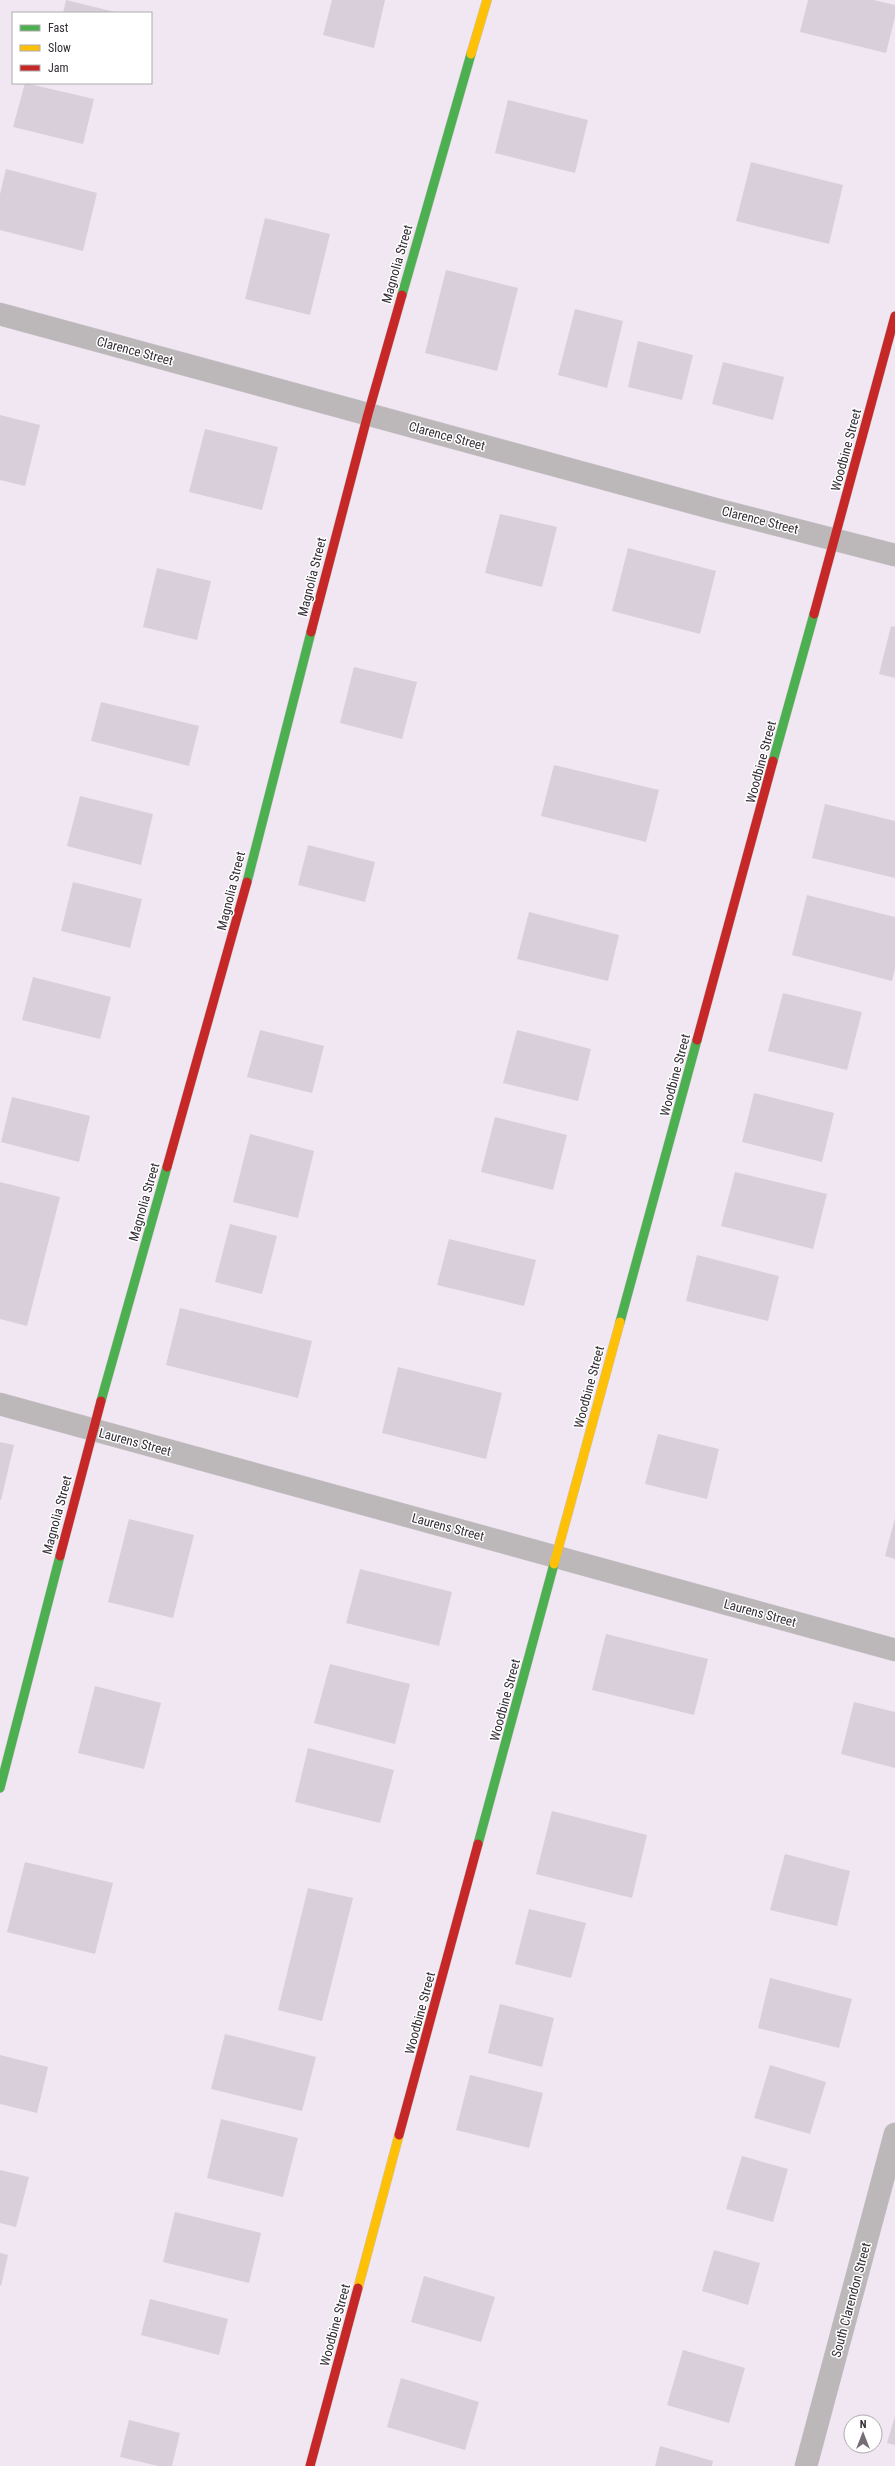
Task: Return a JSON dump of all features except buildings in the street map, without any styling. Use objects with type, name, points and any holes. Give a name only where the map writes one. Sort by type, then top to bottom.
[{"type":"street","name":"Magnolia Street","points":[[0,1788],[92,1430],[232,939],[368,414],[487,0]]},
{"type":"street","name":"Clarence Street","points":[[0,314],[895,555]]},
{"type":"street","name":"Woodbine Street","points":[[310,2466],[556,1556],[895,316]]},
{"type":"street","name":"Laurens Street","points":[[0,1404],[895,1650]]},
{"type":"street","name":"South Clarendon Street","points":[[806,2466],[895,2134]]},
{"type":"traffic: fast","points":[[402,295],[471,54]]},
{"type":"traffic: fast","points":[[773,761],[814,614]]},
{"type":"traffic: fast","points":[[247,882],[311,632]]},
{"type":"traffic: fast","points":[[620,1322],[697,1040]]},
{"type":"traffic: fast","points":[[101,1401],[167,1167]]},
{"type":"traffic: fast","points":[[0,1788],[60,1556]]},
{"type":"traffic: fast","points":[[478,1844],[554,1564]]},
{"type":"traffic: slow","points":[[471,54],[487,0]]},
{"type":"traffic: slow","points":[[554,1564],[620,1322]]},
{"type":"traffic: slow","points":[[358,2288],[399,2135]]},
{"type":"traffic: jam","points":[[311,632],[368,414],[402,295]]},
{"type":"traffic: jam","points":[[814,614],[895,316]]},
{"type":"traffic: jam","points":[[697,1040],[773,761]]},
{"type":"traffic: jam","points":[[167,1167],[247,882]]},
{"type":"traffic: jam","points":[[60,1556],[101,1401]]},
{"type":"traffic: jam","points":[[399,2135],[478,1844]]},
{"type":"traffic: jam","points":[[310,2466],[358,2288]]}]
